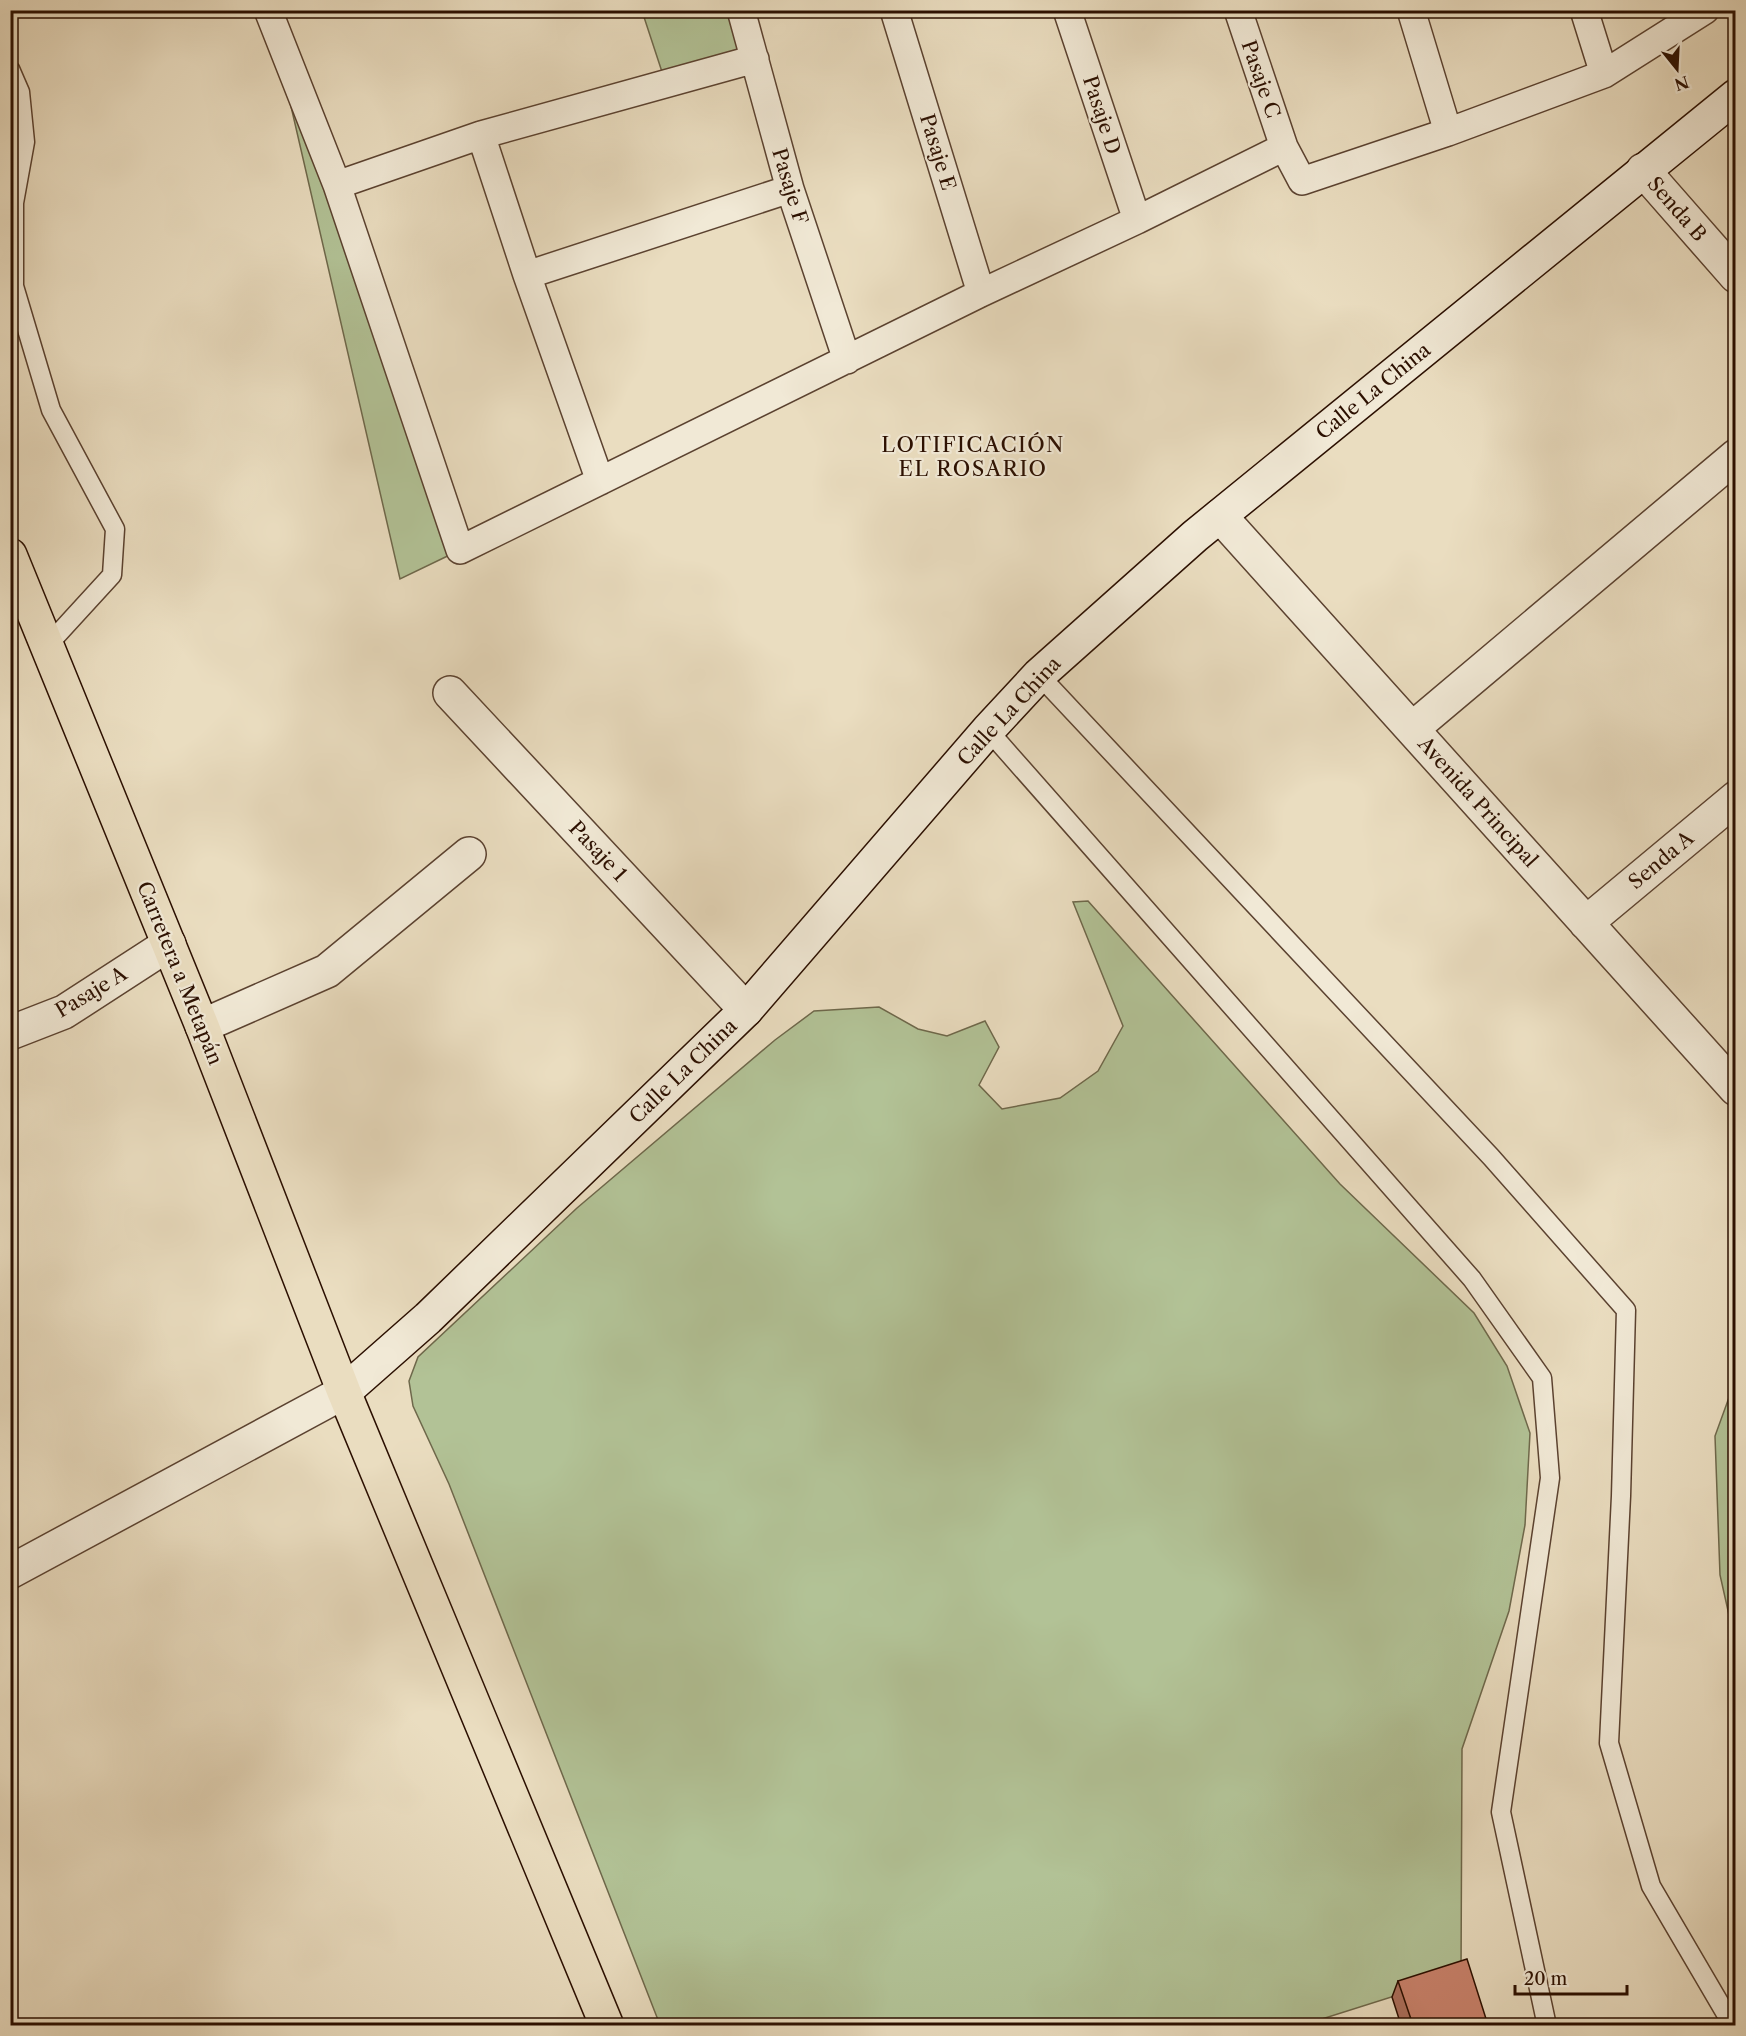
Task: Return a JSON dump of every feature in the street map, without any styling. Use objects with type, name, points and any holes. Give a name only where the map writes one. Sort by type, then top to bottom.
[{"type":"main road","name":"Carretera a Metapán","points":[[10,555],[202,1026],[344,1392],[608,2025]]},
{"type":"street","name":"Pasaje F","points":[[741,10],[790,189],[847,360]]},
{"type":"street","name":"Pasaje E","points":[[894,10],[981,293]]},
{"type":"street","name":"Pasaje D","points":[[1067,10],[1137,220]]},
{"type":"street","name":"Pasaje C","points":[[1238,10],[1284,147],[1302,182],[1448,132]]},
{"type":"street","points":[[1411,10],[1448,132],[1604,74],[1705,10]]},
{"type":"street","points":[[1584,10],[1604,74]]},
{"type":"street","points":[[270,11],[337,185],[460,550],[981,293],[1137,220],[1284,147]]},
{"type":"street","points":[[337,185],[481,135],[755,59]]},
{"type":"street","name":"Calle La China","points":[[10,1572],[344,1392],[428,1318],[746,1010],[988,730],[1039,675],[1220,516],[1736,96]]},
{"type":"street","points":[[481,135],[527,275],[600,481]]},
{"type":"street","name":"Senda B","points":[[1643,170],[1736,276]]},
{"type":"street","points":[[527,275],[790,189]]},
{"type":"street","points":[[1412,729],[1736,456]]},
{"type":"street","name":"Avenida Principal","points":[[1220,516],[1736,1089]]},
{"type":"street","name":"Pasaje 1","points":[[450,693],[746,1010]]},
{"type":"street","name":"Senda A","points":[[1586,923],[1736,798]]},
{"type":"street","points":[[202,1026],[327,971],[469,854]]},
{"type":"street","name":"Pasaje A","points":[[10,1033],[64,1012],[169,944]]},
{"type":"lane","points":[[10,69],[20,92],[25,142],[14,202],[14,286],[51,410],[115,529],[112,574],[47,646]]},
{"type":"lane","points":[[1039,675],[1491,1157],[1626,1310],[1621,1496],[1609,1743],[1652,1886],[1733,2025]]},
{"type":"lane","points":[[988,730],[1472,1279],[1542,1378],[1550,1478],[1501,1812],[1547,2025]]},
{"type":"green space","points":[[269,11],[460,550],[400,579]]},
{"type":"green space","points":[[642,11],[741,11],[755,59],[666,84]]},
{"type":"green space","points":[[1088,901],[1340,1184],[1474,1313],[1507,1366],[1530,1433],[1525,1525],[1509,1611],[1462,1749],[1461,1975],[1303,2025],[660,2025],[449,1484],[413,1406],[409,1381],[418,1357],[577,1208],[775,1040],[814,1011],[879,1007],[918,1029],[947,1036],[985,1021],[999,1047],[979,1085],[1002,1109],[1060,1098],[1098,1071],[1123,1026],[1073,902]]},
{"type":"green space","points":[[1735,1381],[1735,1642],[1720,1575],[1715,1436]]},
{"type":"building","points":[[1467,1959],[1488,2025],[1413,2025],[1398,1981]]},
{"type":"district","name":"LOTIFICACIÓN EL ROSARIO","points":[[973,457]]}]
